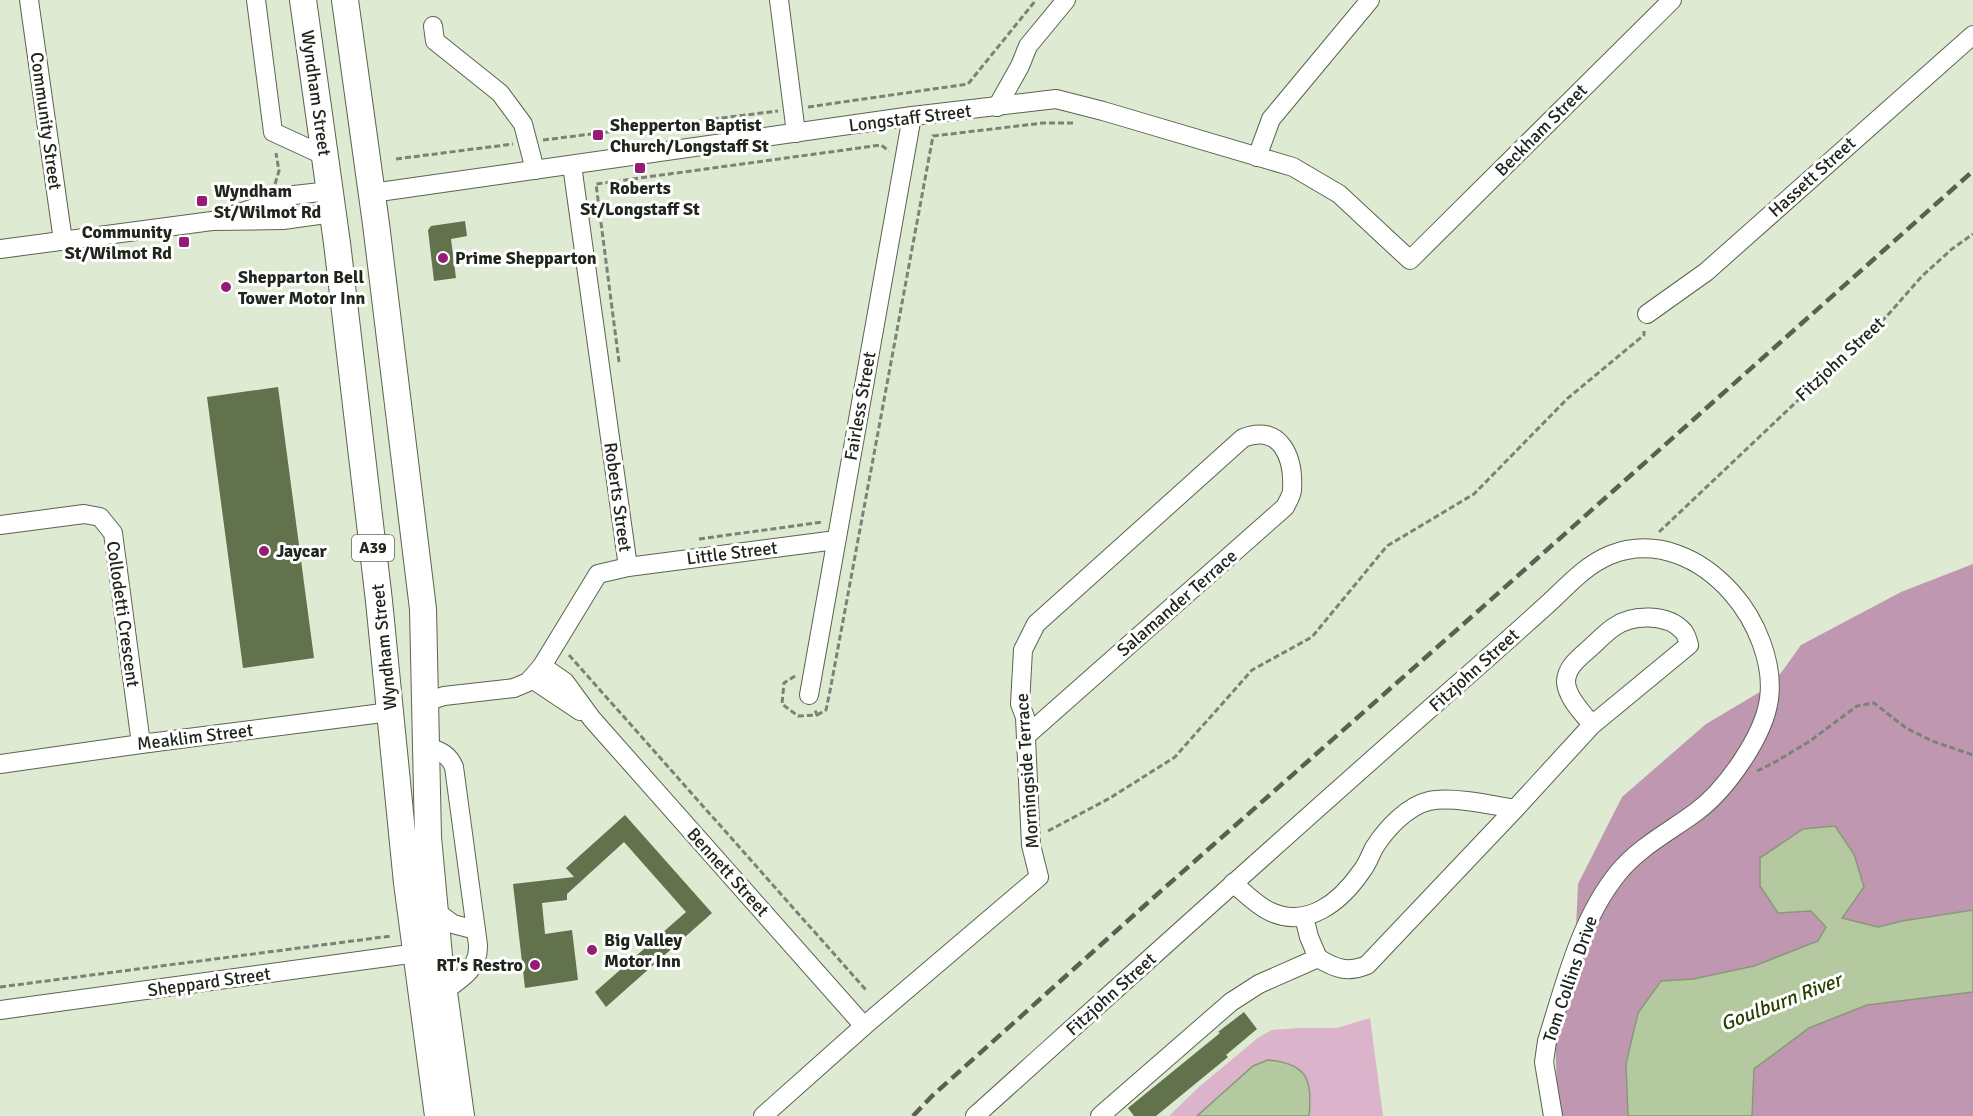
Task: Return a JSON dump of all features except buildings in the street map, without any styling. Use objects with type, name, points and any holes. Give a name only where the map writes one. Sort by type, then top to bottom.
[{"type":"highway","name":"Wyndham Street","points":[[303,0],[331,202],[380,601],[407,883],[438,1116]]},
{"type":"highway","name":"Wyndham Street","points":[[345,0],[372,193],[423,609],[428,837],[434,910],[460,1116]]},
{"type":"highway","points":[[331,202],[372,193]]},
{"type":"highway","points":[[390,712],[426,702]]},
{"type":"street","name":"Community Street","points":[[29,0],[63,241]]},
{"type":"street","points":[[256,0],[273,132],[323,155]]},
{"type":"street","points":[[779,0],[796,133]]},
{"type":"street","points":[[997,107],[1020,66],[1028,46],[1066,0]]},
{"type":"street","points":[[1257,156],[1271,119],[1370,0]]},
{"type":"street","name":"Beckham Street","points":[[1410,260],[1672,0]]},
{"type":"street","points":[[433,26],[435,41],[500,93],[523,124],[535,170]]},
{"type":"street","name":"Hassett Street","points":[[1647,314],[1706,272],[1973,34]]},
{"type":"street","name":"Longstaff Street","points":[[372,193],[912,116],[1056,99],[1293,167],[1339,194],[1410,260]]},
{"type":"street","name":"Fairless Street","points":[[809,695],[830,540],[912,116]]},
{"type":"street","name":"Roberts Street","points":[[537,673],[598,574],[628,567],[572,165]]},
{"type":"street","points":[[212,221],[294,195],[331,202]]},
{"type":"street","points":[[0,249],[212,221],[283,220],[331,202]]},
{"type":"street","name":"Morningside Terrace","points":[[864,1026],[1039,878],[1031,845],[1025,717],[1020,704],[1023,650],[1036,624],[1243,438],[1255,434],[1265,435],[1277,440],[1287,451]]},
{"type":"street","name":"Salamander Terrace","points":[[1026,736],[1285,507],[1292,492],[1287,451]]},
{"type":"street","name":"Collodetti Crescent","points":[[0,525],[84,514],[100,517],[113,533],[141,744]]},
{"type":"street","name":"Little Street","points":[[628,567],[830,540]]},
{"type":"street","name":"Fitzjohn Street","points":[[975,1116],[1585,569],[1610,555],[1641,549]]},
{"type":"street","name":"Tom Collins Drive","points":[[1552,1116],[1544,1062],[1547,1041],[1590,917],[1617,874],[1631,859],[1648,844],[1698,811],[1724,786],[1758,733],[1767,712],[1770,694],[1770,675],[1754,627],[1729,589],[1702,567],[1672,551],[1641,549]]},
{"type":"street","points":[[1304,917],[1318,958],[1330,965],[1354,970],[1367,964],[1592,725],[1689,645],[1683,632],[1658,618],[1629,620],[1616,626],[1574,662],[1566,682],[1569,694],[1592,725]]},
{"type":"street","points":[[426,702],[444,696],[522,686],[537,673]]},
{"type":"street","name":"Bennett Street","points":[[537,673],[565,682],[592,719],[864,1026]]},
{"type":"street","name":"Meaklim Street","points":[[0,764],[390,712]]},
{"type":"street","points":[[426,746],[444,752],[451,759],[454,767],[478,954],[476,962],[464,977],[444,991]]},
{"type":"street","points":[[1233,883],[1270,912],[1304,917],[1318,913],[1340,896],[1362,872],[1375,846],[1393,824],[1411,808],[1428,801],[1445,800],[1515,809]]},
{"type":"street","points":[[434,910],[453,924],[476,930]]},
{"type":"street","name":"Sheppard Street","points":[[0,1010],[417,954]]},
{"type":"street","points":[[1100,1116],[1231,1002],[1259,984],[1318,958]]},
{"type":"street","points":[[763,1116],[864,1026]]},
{"type":"path","points":[[396,159],[794,109],[968,84],[1036,0]]},
{"type":"path","points":[[798,674],[784,682],[782,704],[798,716],[817,715],[826,710],[933,136],[1043,123],[1077,123]]},
{"type":"path","points":[[260,206],[276,181],[279,171],[273,132]]},
{"type":"path","points":[[620,371],[596,184],[881,144],[892,154]]},
{"type":"path","name":"Fitzjohn Street","points":[[1641,549],[1887,316],[1922,276],[1973,234]]},
{"type":"path","points":[[1031,845],[1047,832],[1110,798],[1175,757],[1252,670],[1312,637],[1387,546],[1474,494],[1568,398],[1644,335],[1647,314]]},
{"type":"path","points":[[688,540],[826,522],[830,540]]},
{"type":"path","points":[[567,653],[867,990]]},
{"type":"path","points":[[809,695],[817,715]]},
{"type":"path","points":[[1756,771],[1810,741],[1857,706],[1874,703],[1906,728],[1932,741],[1973,755]]},
{"type":"path","points":[[0,987],[391,936]]},
{"type":"shaded area","points":[[1973,564],[1973,910],[1878,927],[1841,918],[1864,887],[1778,913],[1811,911],[1826,927],[1818,941],[1754,966],[1693,979],[1660,981],[1638,1014],[1626,1064],[1628,1116],[1558,1116],[1555,1036],[1580,969],[1576,929],[1578,884],[1622,797],[1706,724],[1765,689],[1781,673],[1801,645],[1901,592]]},
{"type":"shaded area","points":[[1973,992],[1973,1116],[1752,1116],[1754,1069],[1809,1028],[1867,1005]]},
{"type":"shaded area","points":[[1370,1018],[1383,1116],[1309,1116],[1311,1097],[1253,1066],[1197,1116],[1169,1116],[1199,1087],[1259,1037],[1272,1030],[1337,1028]]},
{"type":"water","name":"Goulburn River","points":[[1835,826],[1854,854],[1864,887],[1842,918],[1878,927],[1973,910],[1973,992],[1867,1005],[1809,1028],[1754,1069],[1752,1116],[1628,1116],[1626,1064],[1638,1013],[1661,981],[1693,979],[1754,966],[1818,941],[1826,927],[1811,911],[1778,913],[1760,886],[1760,858],[1803,829]]},
{"type":"water","points":[[1268,1060],[1291,1065],[1305,1076],[1310,1092],[1309,1116],[1197,1116],[1253,1066]]},
{"type":"railway","points":[[913,1116],[932,1096],[1153,898],[1973,171]]},
{"type":"place","name":"Shepperton Baptist Church/Longstaff St","points":[[598,135]]},
{"type":"place","name":"Roberts St/Longstaff St","points":[[640,168]]},
{"type":"place","name":"Wyndham St/Wilmot Rd","points":[[202,201]]},
{"type":"place","name":"Community St/Wilmot Rd","points":[[184,242]]},
{"type":"place","name":"Prime Shepparton","points":[[443,258]]},
{"type":"place","name":"Shepparton Bell Tower Motor Inn","points":[[226,287]]},
{"type":"place","name":"Jaycar","points":[[264,551]]},
{"type":"place","name":"Big Valley Motor Inn","points":[[592,950]]},
{"type":"place","name":"RT's Restro","points":[[535,965]]}]
